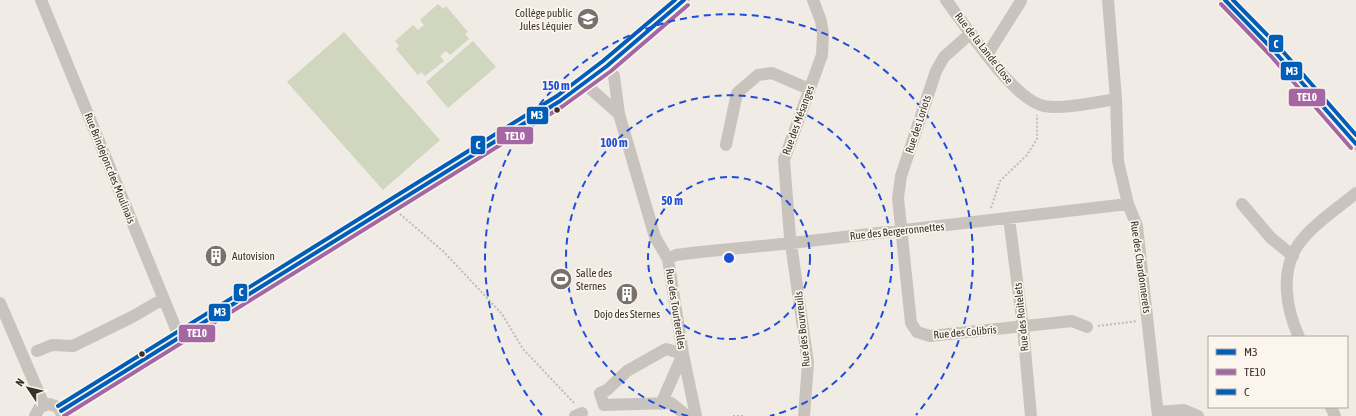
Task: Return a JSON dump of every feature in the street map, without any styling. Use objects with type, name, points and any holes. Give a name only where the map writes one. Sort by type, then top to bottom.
[{"type":"street","name":"Rue Brindejonc des Moulinais","points":[[41,0],[179,336]]},
{"type":"street","points":[[35,416],[37,410],[44,405],[53,405],[62,413],[179,336],[560,101],[607,66],[684,0]]},
{"type":"street","name":"Rue des Mésanges","points":[[792,243],[784,160],[822,55],[823,34],[821,21],[812,0]]},
{"type":"street","name":"Rue de la Lande Close","points":[[946,0],[987,55],[1016,88],[1030,100],[1043,106],[1055,107],[1116,99]]},
{"type":"street","name":"Rue des Chardonnerets","points":[[1108,0],[1116,99],[1118,162],[1128,204],[1137,226],[1149,320],[1158,414]]},
{"type":"street","points":[[1225,0],[1274,51],[1356,144]]},
{"type":"street","points":[[987,55],[1021,2]]},
{"type":"street","name":"Rue des Loriots","points":[[901,230],[898,198],[901,176],[936,71],[944,58],[972,33]]},
{"type":"street","name":"Rue des Tourterelles","points":[[607,66],[614,76],[619,114],[655,237],[668,259],[683,354],[696,416]]},
{"type":"street","points":[[726,145],[737,93],[758,75],[772,73],[809,89]]},
{"type":"street","points":[[584,83],[619,114]]},
{"type":"street","points":[[1299,336],[1288,307],[1289,269],[1293,256],[1298,245],[1312,231],[1356,193]]},
{"type":"street","name":"Rue des Bergeronnettes","points":[[668,259],[676,255],[700,252],[792,243],[1128,204]]},
{"type":"street","points":[[1242,204],[1271,238],[1293,256]]},
{"type":"street","name":"Rue des Roitelets","points":[[1009,218],[1023,327],[1031,416]]},
{"type":"street","name":"Rue des Colibris","points":[[901,230],[911,323],[917,332],[930,336],[1072,321],[1087,327]]},
{"type":"street","name":"Rue des Bouvreuils","points":[[792,243],[808,363],[804,416]]},
{"type":"street","points":[[38,351],[52,345],[73,346],[132,317],[163,299]]},
{"type":"street","points":[[0,304],[44,405]]},
{"type":"street","points":[[661,404],[683,354],[666,349],[627,371],[607,390],[600,393],[604,405],[671,404],[687,416]]},
{"type":"street","points":[[1158,414],[1184,410],[1198,416]]},
{"type":"path","points":[[987,221],[1000,181],[1027,155],[1037,139],[1037,104]]},
{"type":"path","points":[[390,206],[444,252],[497,308],[523,349],[579,414]]},
{"type":"path","points":[[1087,327],[1149,320]]},
{"type":"path","points":[[733,416],[743,416]]},
{"type":"green space","points":[[438,4],[443,9],[446,6],[468,32],[465,34],[469,39],[450,55],[446,51],[440,56],[444,61],[425,76],[421,72],[418,75],[396,49],[399,46],[395,41],[413,25],[418,30],[424,25],[420,20]]},
{"type":"green space","points":[[344,32],[440,140],[383,190],[287,82]]},
{"type":"green space","points":[[473,41],[496,67],[448,108],[426,82]]},
{"type":"transit line","name":"C","points":[[58,406],[557,96],[603,61],[675,0]]},
{"type":"transit line","name":"M3","points":[[61,411],[560,101],[607,66],[684,0]]},
{"type":"transit line","name":"M3","points":[[1225,0],[1274,51],[1356,144]]},
{"type":"transit line","name":"C","points":[[1233,0],[1279,47],[1356,135]]},
{"type":"transit line","name":"TE10","points":[[1221,4],[1270,55],[1351,148]]},
{"type":"transit line","name":"TE10","points":[[64,416],[563,106],[611,71],[688,5]]},
{"type":"place","name":"Collège public Jules Léquier","points":[[588,19]]},
{"type":"place","name":"Autovision","points":[[216,256]]},
{"type":"place","name":"Salle des Sternes","points":[[561,279]]},
{"type":"place","name":"Dojo des Sternes","points":[[627,294]]}]
